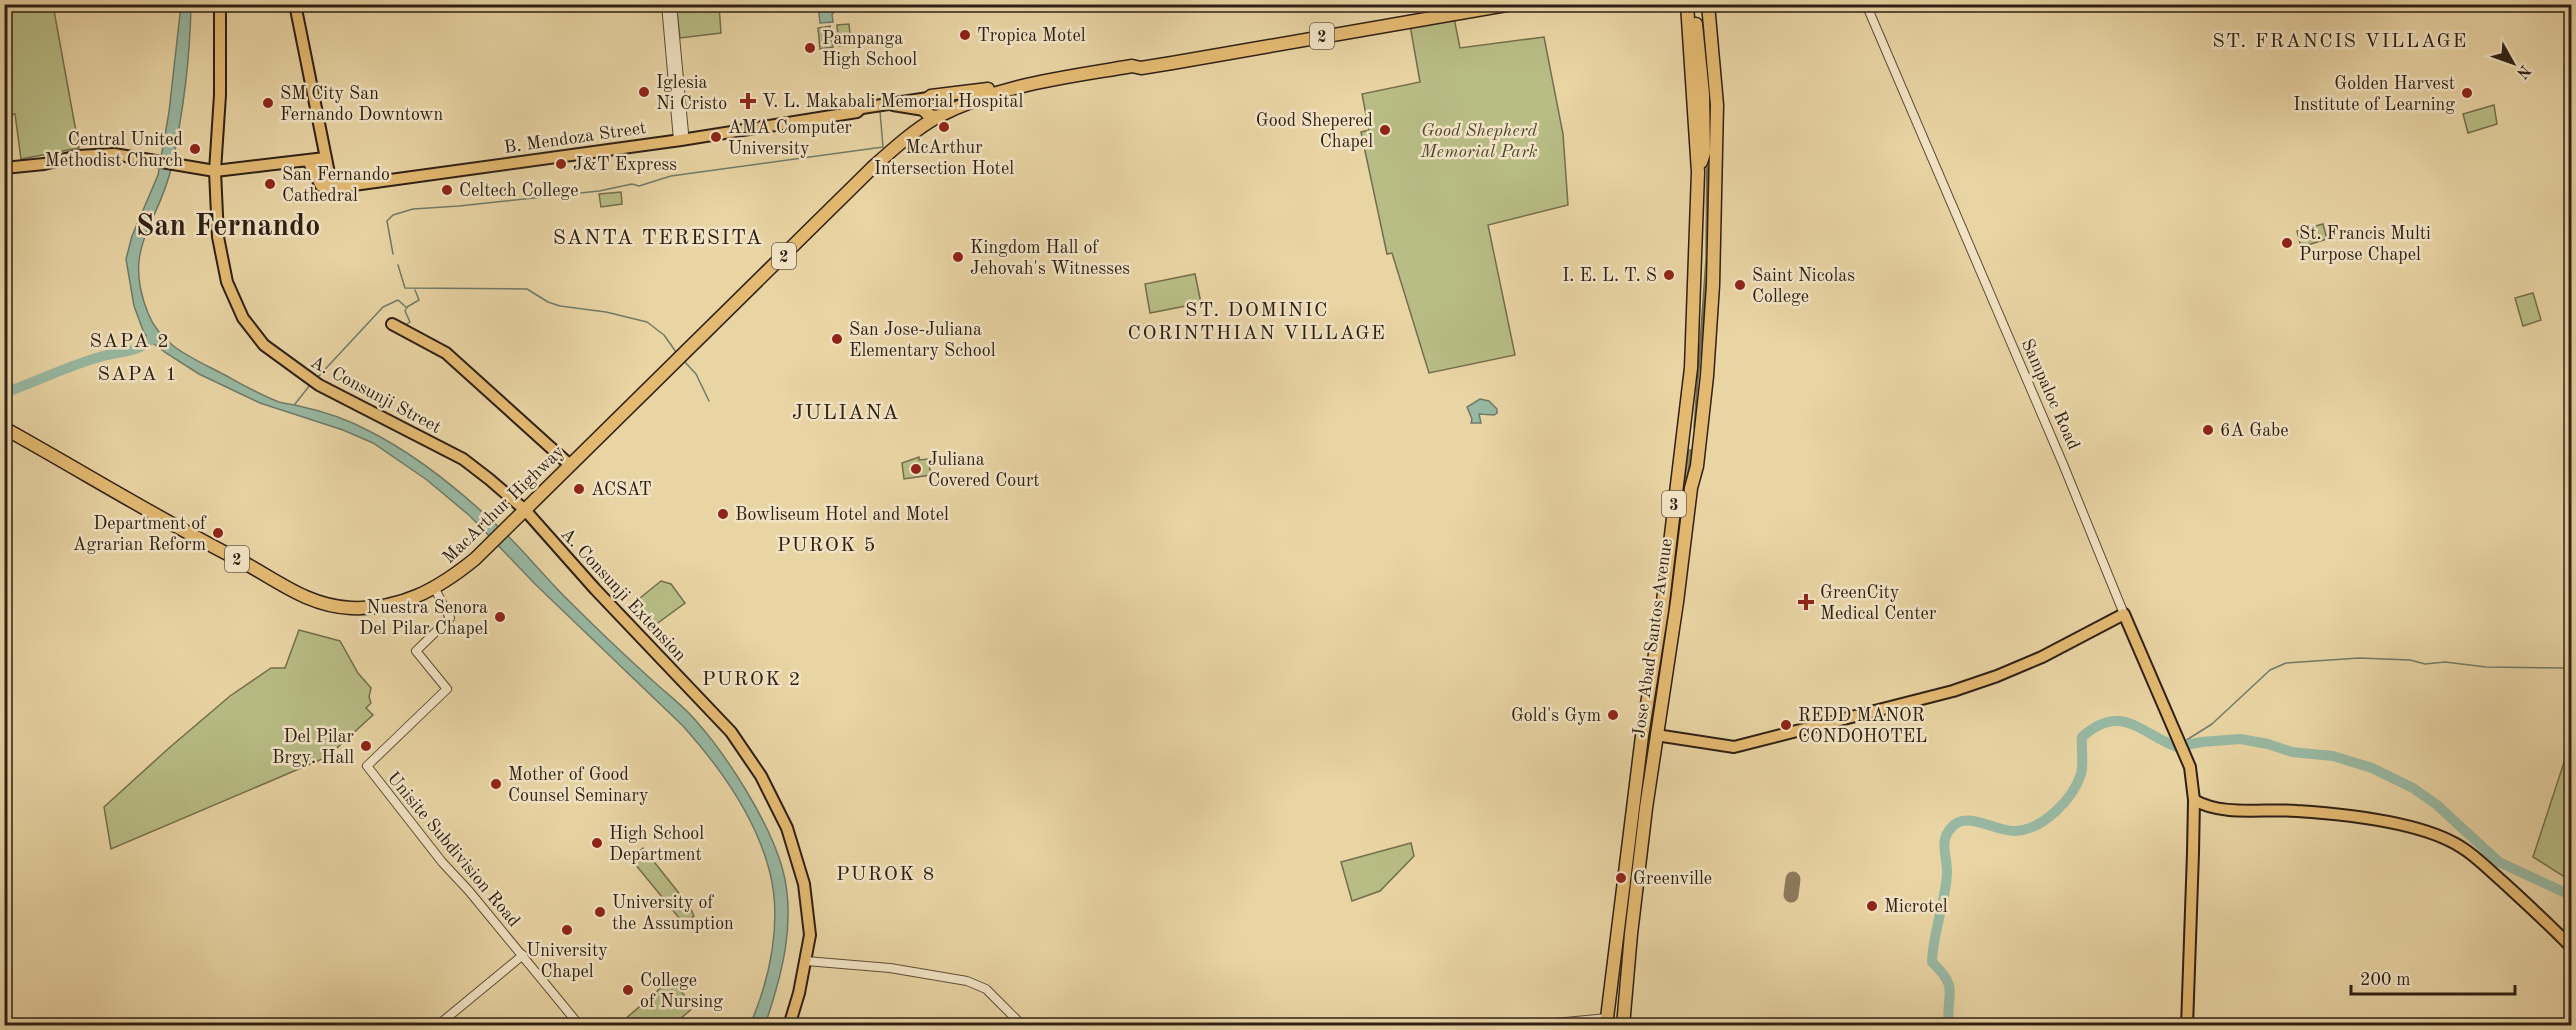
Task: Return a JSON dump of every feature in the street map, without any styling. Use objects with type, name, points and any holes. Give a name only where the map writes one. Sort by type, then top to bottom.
[{"type":"highway","name":"MacArthur Highway","points":[[4,428],[185,533],[316,602],[349,608],[374,607],[415,598],[435,589],[476,560],[505,528],[933,108],[1010,88],[1132,66],[1140,62],[1475,4]]},
{"type":"highway","name":"MacArthur Highway","points":[[1132,66],[1141,68],[1172,63],[1512,4]]},
{"type":"highway","name":"3","points":[[1693,4],[1715,148]]},
{"type":"highway","name":"3","points":[[1698,172],[1704,153],[1707,93],[1701,4]]},
{"type":"highway","name":"Jose Abad Santos Avenue","points":[[1642,793],[1656,735],[1677,602],[1691,488],[1697,466],[1701,434],[1713,285],[1717,105],[1708,5]]},
{"type":"highway","name":"Jose Abad Santos Avenue","points":[[1606,1022],[1640,809],[1687,399],[1693,318],[1698,172],[1686,9]]},
{"type":"highway","name":"MacArthur Highway","points":[[933,108],[1010,88]]},
{"type":"highway","points":[[1687,399],[1692,410],[1692,429],[1701,434]]},
{"type":"highway","points":[[1682,444],[1693,449],[1693,463],[1697,466]]},
{"type":"highway","name":"Jose Abad Santos Avenue","points":[[1623,1026],[1640,809]]},
{"type":"main road","name":"A. Consunji Street","points":[[220,4],[220,96],[215,171],[219,247],[227,282],[247,324],[264,345],[313,381],[463,459],[525,510]]},
{"type":"main road","points":[[295,4],[332,188],[321,186],[308,161]]},
{"type":"main road","name":"B. Mendoza Street","points":[[332,188],[838,115],[857,112],[861,108],[890,105],[933,108]]},
{"type":"main road","points":[[4,168],[34,166],[78,156],[114,154],[215,171],[325,158]]},
{"type":"main road","points":[[392,324],[447,353],[570,465]]},
{"type":"main road","name":"A. Consunji Extension","points":[[525,510],[665,664],[732,732],[755,768],[787,828],[804,884],[810,935],[806,961],[789,1026]]},
{"type":"main road","points":[[1656,735],[1734,747],[1953,691],[2042,657],[2124,614]]},
{"type":"main road","name":"Sampaloc Road","points":[[2124,614],[2190,767],[2194,800],[2187,1026]]},
{"type":"main road","points":[[2194,800],[2210,807],[2227,809],[2296,811],[2344,816],[2395,824],[2438,836],[2461,847],[2485,866],[2571,948]]},
{"type":"street","points":[[666,4],[681,137]]},
{"type":"street","points":[[672,4],[676,87]]},
{"type":"street","name":"Sampaloc Road","points":[[1866,4],[2063,464],[2124,614]]},
{"type":"street","name":"Unisite Subdivision Road","points":[[435,589],[450,618],[416,651],[447,689],[367,766],[442,862],[523,955],[580,1026]]},
{"type":"street","points":[[437,1026],[523,955]]},
{"type":"street","points":[[806,961],[890,968],[967,981],[986,989],[1023,1026]]},
{"type":"street","points":[[1524,1026],[1606,1022]]},
{"type":"green space","points":[[5,4],[53,5],[79,148],[21,159],[15,114],[5,116]]},
{"type":"green space","points":[[676,5],[719,5],[721,33],[680,38]]},
{"type":"green space","points":[[734,5],[762,5],[763,8],[735,11]]},
{"type":"green space","name":"Good Shepherd Memorial Park","points":[[1454,18],[1460,48],[1544,37],[1563,134],[1568,205],[1488,225],[1515,355],[1429,373],[1392,253],[1387,254],[1361,132],[1369,130],[1362,94],[1420,82],[1410,25]]},
{"type":"green space","points":[[849,24],[851,45],[839,46],[837,25]]},
{"type":"green space","points":[[830,26],[833,47],[820,49],[818,28]]},
{"type":"green space","points":[[2494,105],[2497,124],[2468,133],[2463,114]]},
{"type":"green space","points":[[1707,133],[1708,260],[1694,428],[1706,259]]},
{"type":"green space","points":[[621,192],[622,204],[601,207],[599,194]]},
{"type":"green space","points":[[2323,224],[2327,239],[2301,247],[2297,231]]},
{"type":"green space","points":[[1195,274],[1201,303],[1150,313],[1145,284]]},
{"type":"green space","points":[[2533,293],[2541,320],[2523,326],[2515,298]]},
{"type":"green space","points":[[1689,450],[1691,450],[1644,791],[1641,791]]},
{"type":"green space","name":"Juliana Covered Court","points":[[919,457],[919,460],[928,459],[931,475],[904,479],[902,463]]},
{"type":"green space","points":[[661,581],[671,584],[685,603],[655,625],[635,602]]},
{"type":"green space","points":[[299,630],[340,641],[358,673],[371,688],[369,697],[371,703],[366,708],[373,715],[327,757],[111,849],[104,807],[230,696],[271,668],[285,668]]},
{"type":"green space","points":[[2571,741],[2572,881],[2533,857]]},
{"type":"green space","points":[[1411,843],[1414,856],[1380,891],[1352,901],[1341,862]]},
{"type":"green space","points":[[643,848],[690,907],[694,916],[684,924],[631,859]]},
{"type":"green space","points":[[671,979],[694,1007],[673,1025],[627,1025],[623,1021]]},
{"type":"shaded area","points":[[181,5],[191,5],[187,66],[179,126],[166,186],[140,253],[141,290],[154,325],[161,335],[180,351],[252,390],[279,402],[317,410],[353,423],[388,441],[425,465],[493,522],[586,618],[692,716],[722,753],[758,811],[782,867],[788,907],[786,947],[765,1025],[750,1025],[763,988],[772,949],[775,908],[769,869],[755,830],[745,811],[710,758],[683,726],[535,584],[470,516],[427,480],[373,443],[343,430],[260,403],[199,374],[166,353],[150,341],[144,333],[134,306],[126,259],[132,236],[158,175],[169,112]]},
{"type":"shaded area","points":[[818,5],[838,5],[838,9],[832,14],[833,22],[820,23]]},
{"type":"shaded area","points":[[1480,399],[1489,401],[1497,409],[1497,413],[1494,415],[1479,414],[1481,423],[1471,423],[1472,419],[1467,407]]},
{"type":"waterway","points":[[393,254],[387,221],[393,215],[413,209],[599,191],[632,184],[639,186],[671,176],[883,147],[880,111]]},
{"type":"waterway","points":[[398,265],[405,288],[527,289],[548,302],[560,306],[606,312],[647,322],[664,335],[676,352]]},
{"type":"waterway","points":[[407,307],[419,300],[415,290]]},
{"type":"waterway","points":[[317,378],[383,307],[398,300],[407,308]]},
{"type":"waterway","points":[[404,326],[410,322],[406,309]]},
{"type":"waterway","points":[[4,396],[12,390],[80,363],[136,349],[154,337]]},
{"type":"waterway","points":[[684,361],[696,374],[709,401]]},
{"type":"waterway","points":[[295,404],[310,385]]},
{"type":"waterway","points":[[2185,741],[2212,724],[2270,670],[2286,663],[2359,658],[2410,660],[2425,664],[2445,662],[2486,667],[2572,668]]},
{"type":"waterway","points":[[1949,1026],[1949,986],[1941,971],[1932,962],[1946,883],[1944,843],[1947,833],[1957,823],[1965,821],[2015,831],[2026,829],[2046,819],[2064,803],[2077,784],[2082,770],[2082,737],[2108,722],[2119,721],[2130,724],[2177,747],[2201,742],[2240,739],[2268,744],[2292,752],[2333,756],[2372,768],[2413,788],[2437,805],[2499,862],[2572,896]]},
{"type":"taxiway","points":[[1791,895],[1793,879]]},
{"type":"place","name":"Tropica Motel","points":[[965,35]]},
{"type":"place","name":"Pampanga High School","points":[[810,48]]},
{"type":"place","name":"Iglesia Ni Cristo","points":[[644,92]]},
{"type":"place","name":"Golden Harvest Institute of Learning","points":[[2467,93]]},
{"type":"place","name":"V. L. Makabali Memorial Hospital","points":[[748,101]]},
{"type":"place","name":"SM City San Fernando Downtown","points":[[268,103]]},
{"type":"place","name":"McArthur Intersection Hotel","points":[[944,127]]},
{"type":"place","name":"Good Shepered Chapel","points":[[1385,130]]},
{"type":"place","name":"AMA Computer University","points":[[716,137]]},
{"type":"place","name":"Central United Methodist Church","points":[[195,149]]},
{"type":"place","name":"J&T Express","points":[[561,164]]},
{"type":"place","name":"San Fernando Cathedral","points":[[270,184]]},
{"type":"place","name":"Celtech College","points":[[447,190]]},
{"type":"place","name":"St. Francis Multi Purpose Chapel","points":[[2287,243]]},
{"type":"place","name":"Kingdom Hall of Jehovah's Witnesses","points":[[958,257]]},
{"type":"place","name":"I. E. L. T. S","points":[[1669,275]]},
{"type":"place","name":"Saint Nicolas College","points":[[1740,285]]},
{"type":"place","name":"San Jose-Juliana Elementary School","points":[[837,339]]},
{"type":"place","name":"6A Gabe","points":[[2208,430]]},
{"type":"place","name":"Juliana Covered Court","points":[[916,469]]},
{"type":"place","name":"ACSAT","points":[[579,489]]},
{"type":"place","name":"Bowliseum Hotel and Motel","points":[[723,514]]},
{"type":"place","name":"Department of Agrarian Reform","points":[[218,533]]},
{"type":"place","name":"GreenCity Medical Center","points":[[1806,602]]},
{"type":"place","name":"Nuestra Senora Del Pilar Chapel","points":[[500,617]]},
{"type":"place","name":"Gold's Gym","points":[[1613,715]]},
{"type":"place","name":"REDD MANOR CONDOHOTEL","points":[[1786,725]]},
{"type":"place","name":"Del Pilar Brgy. Hall","points":[[366,746]]},
{"type":"place","name":"Mother of Good Counsel Seminary","points":[[496,784]]},
{"type":"place","name":"High School Department","points":[[597,843]]},
{"type":"place","name":"Greenville","points":[[1621,878]]},
{"type":"place","name":"Microtel","points":[[1872,906]]},
{"type":"place","name":"University of the Assumption","points":[[600,912]]},
{"type":"place","name":"University Chapel","points":[[567,930]]},
{"type":"place","name":"College of Nursing","points":[[628,990]]},
{"type":"district","name":"ST. FRANCIS VILLAGE","points":[[2340,40]]},
{"type":"district","name":"San Fernando","points":[[228,225]]},
{"type":"district","name":"SANTA TERESITA","points":[[658,237]]},
{"type":"district","name":"ST. DOMINIC CORINTHIAN VILLAGE","points":[[1257,320]]},
{"type":"district","name":"SAPA 2","points":[[130,340]]},
{"type":"district","name":"SAPA 1","points":[[138,373]]},
{"type":"district","name":"JULIANA","points":[[846,412]]},
{"type":"district","name":"PUROK 5","points":[[827,544]]},
{"type":"district","name":"PUROK 2","points":[[752,678]]},
{"type":"district","name":"PUROK 8","points":[[886,873]]}]
